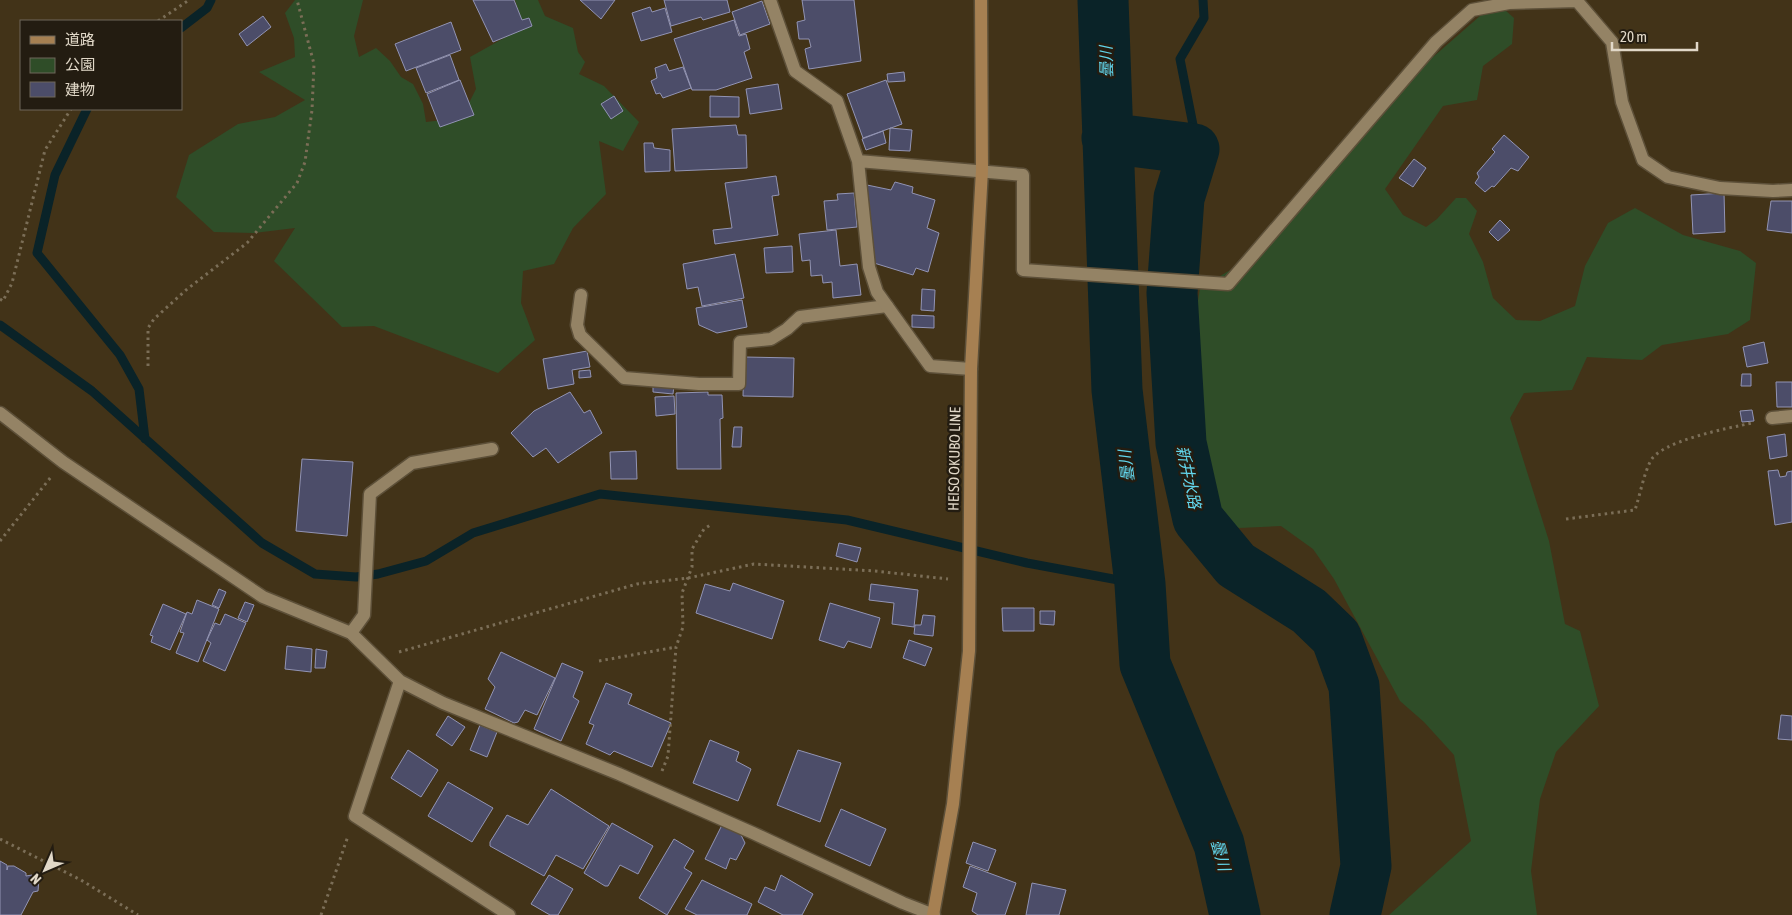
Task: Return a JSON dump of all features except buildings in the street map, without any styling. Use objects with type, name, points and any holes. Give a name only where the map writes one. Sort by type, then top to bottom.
[{"type":"main road","name":"HEISO OKUBO LINE","points":[[933,915],[953,804],[968,651],[971,369],[982,170],[981,0]]},
{"type":"street","points":[[770,0],[795,71],[837,101],[858,161],[869,267],[877,292],[930,366],[971,369]]},
{"type":"street","points":[[858,161],[982,170],[1023,175],[1023,270],[1228,284],[1436,42],[1472,10],[1510,3],[1578,1],[1612,42],[1622,102],[1643,160],[1668,177],[1720,188],[1773,192],[1792,190]]},
{"type":"street","points":[[581,296],[577,325],[580,335],[624,378],[699,384],[739,384],[740,342],[771,340],[787,330],[800,317],[888,306]]},
{"type":"street","points":[[0,413],[63,462],[263,596],[351,633],[400,681],[443,703],[654,789],[933,915]]},
{"type":"street","points":[[1772,418],[1792,416]]},
{"type":"street","points":[[351,633],[364,615],[370,494],[412,463],[492,449]]},
{"type":"street","points":[[400,681],[355,816],[509,915]]},
{"type":"path","points":[[159,20],[189,0]]},
{"type":"path","points":[[148,366],[148,328],[154,319],[186,290],[247,243],[297,184],[305,162],[312,110],[314,64],[297,0]]},
{"type":"path","points":[[0,299],[3,301],[12,282],[45,150],[70,110]]},
{"type":"path","points":[[1566,519],[1635,510],[1650,460],[1662,449],[1724,429],[1772,418]]},
{"type":"path","points":[[0,541],[63,462]]},
{"type":"path","points":[[654,789],[668,756],[676,647],[683,626],[682,593],[692,567],[692,549],[704,529],[712,524]]},
{"type":"path","points":[[376,658],[636,584],[688,578],[754,564],[875,570],[949,579]]},
{"type":"path","points":[[598,661],[676,647]]},
{"type":"path","points":[[321,915],[355,816]]},
{"type":"path","points":[[0,839],[81,880],[138,915]]},
{"type":"green space","points":[[295,0],[363,0],[354,36],[359,57],[376,48],[390,61],[401,77],[413,84],[423,104],[426,122],[452,119],[467,107],[476,89],[470,57],[524,27],[515,0],[538,0],[545,16],[573,28],[578,52],[585,62],[579,74],[604,86],[639,122],[623,151],[599,141],[606,194],[573,228],[554,264],[523,271],[521,303],[535,340],[498,373],[374,326],[342,327],[274,261],[295,228],[253,233],[214,232],[176,197],[189,155],[238,124],[275,117],[305,100],[259,72],[295,57],[294,38],[285,13]]},
{"type":"green space","points":[[1496,2],[1514,18],[1512,44],[1483,66],[1477,100],[1443,106],[1385,189],[1403,215],[1426,227],[1437,219],[1456,198],[1466,198],[1477,211],[1469,234],[1483,262],[1493,298],[1516,320],[1540,321],[1575,306],[1585,266],[1608,223],[1635,208],[1683,235],[1740,251],[1756,263],[1750,320],[1728,334],[1662,345],[1642,360],[1587,357],[1572,390],[1524,393],[1510,418],[1549,541],[1565,624],[1580,631],[1599,706],[1556,752],[1540,799],[1531,871],[1537,915],[1389,915],[1471,841],[1454,755],[1424,722],[1400,701],[1334,579],[1313,549],[1281,526],[1239,528],[1213,517],[1192,456],[1192,401],[1185,351],[1195,320],[1200,288],[1232,269],[1401,85]]},
{"type":"waterway","points":[[182,27],[207,8],[211,0]]},
{"type":"waterway","name":"曇川","points":[[1103,0],[1117,390],[1140,584],[1145,664],[1219,844],[1235,915]]},
{"type":"waterway","points":[[1194,149],[1193,125],[1180,59],[1204,18],[1203,0]]},
{"type":"waterway","points":[[87,110],[55,175],[37,253],[120,355],[139,389],[145,439]]},
{"type":"waterway","name":"新井水路","points":[[1107,138],[1194,149],[1179,198],[1172,293],[1181,443],[1198,519],[1236,565],[1309,611],[1336,637],[1354,686],[1366,866],[1355,915]]},
{"type":"waterway","points":[[0,325],[92,391],[262,543],[315,574],[356,577],[378,574],[426,561],[473,533],[600,494],[847,520],[1027,563],[1140,584]]}]
